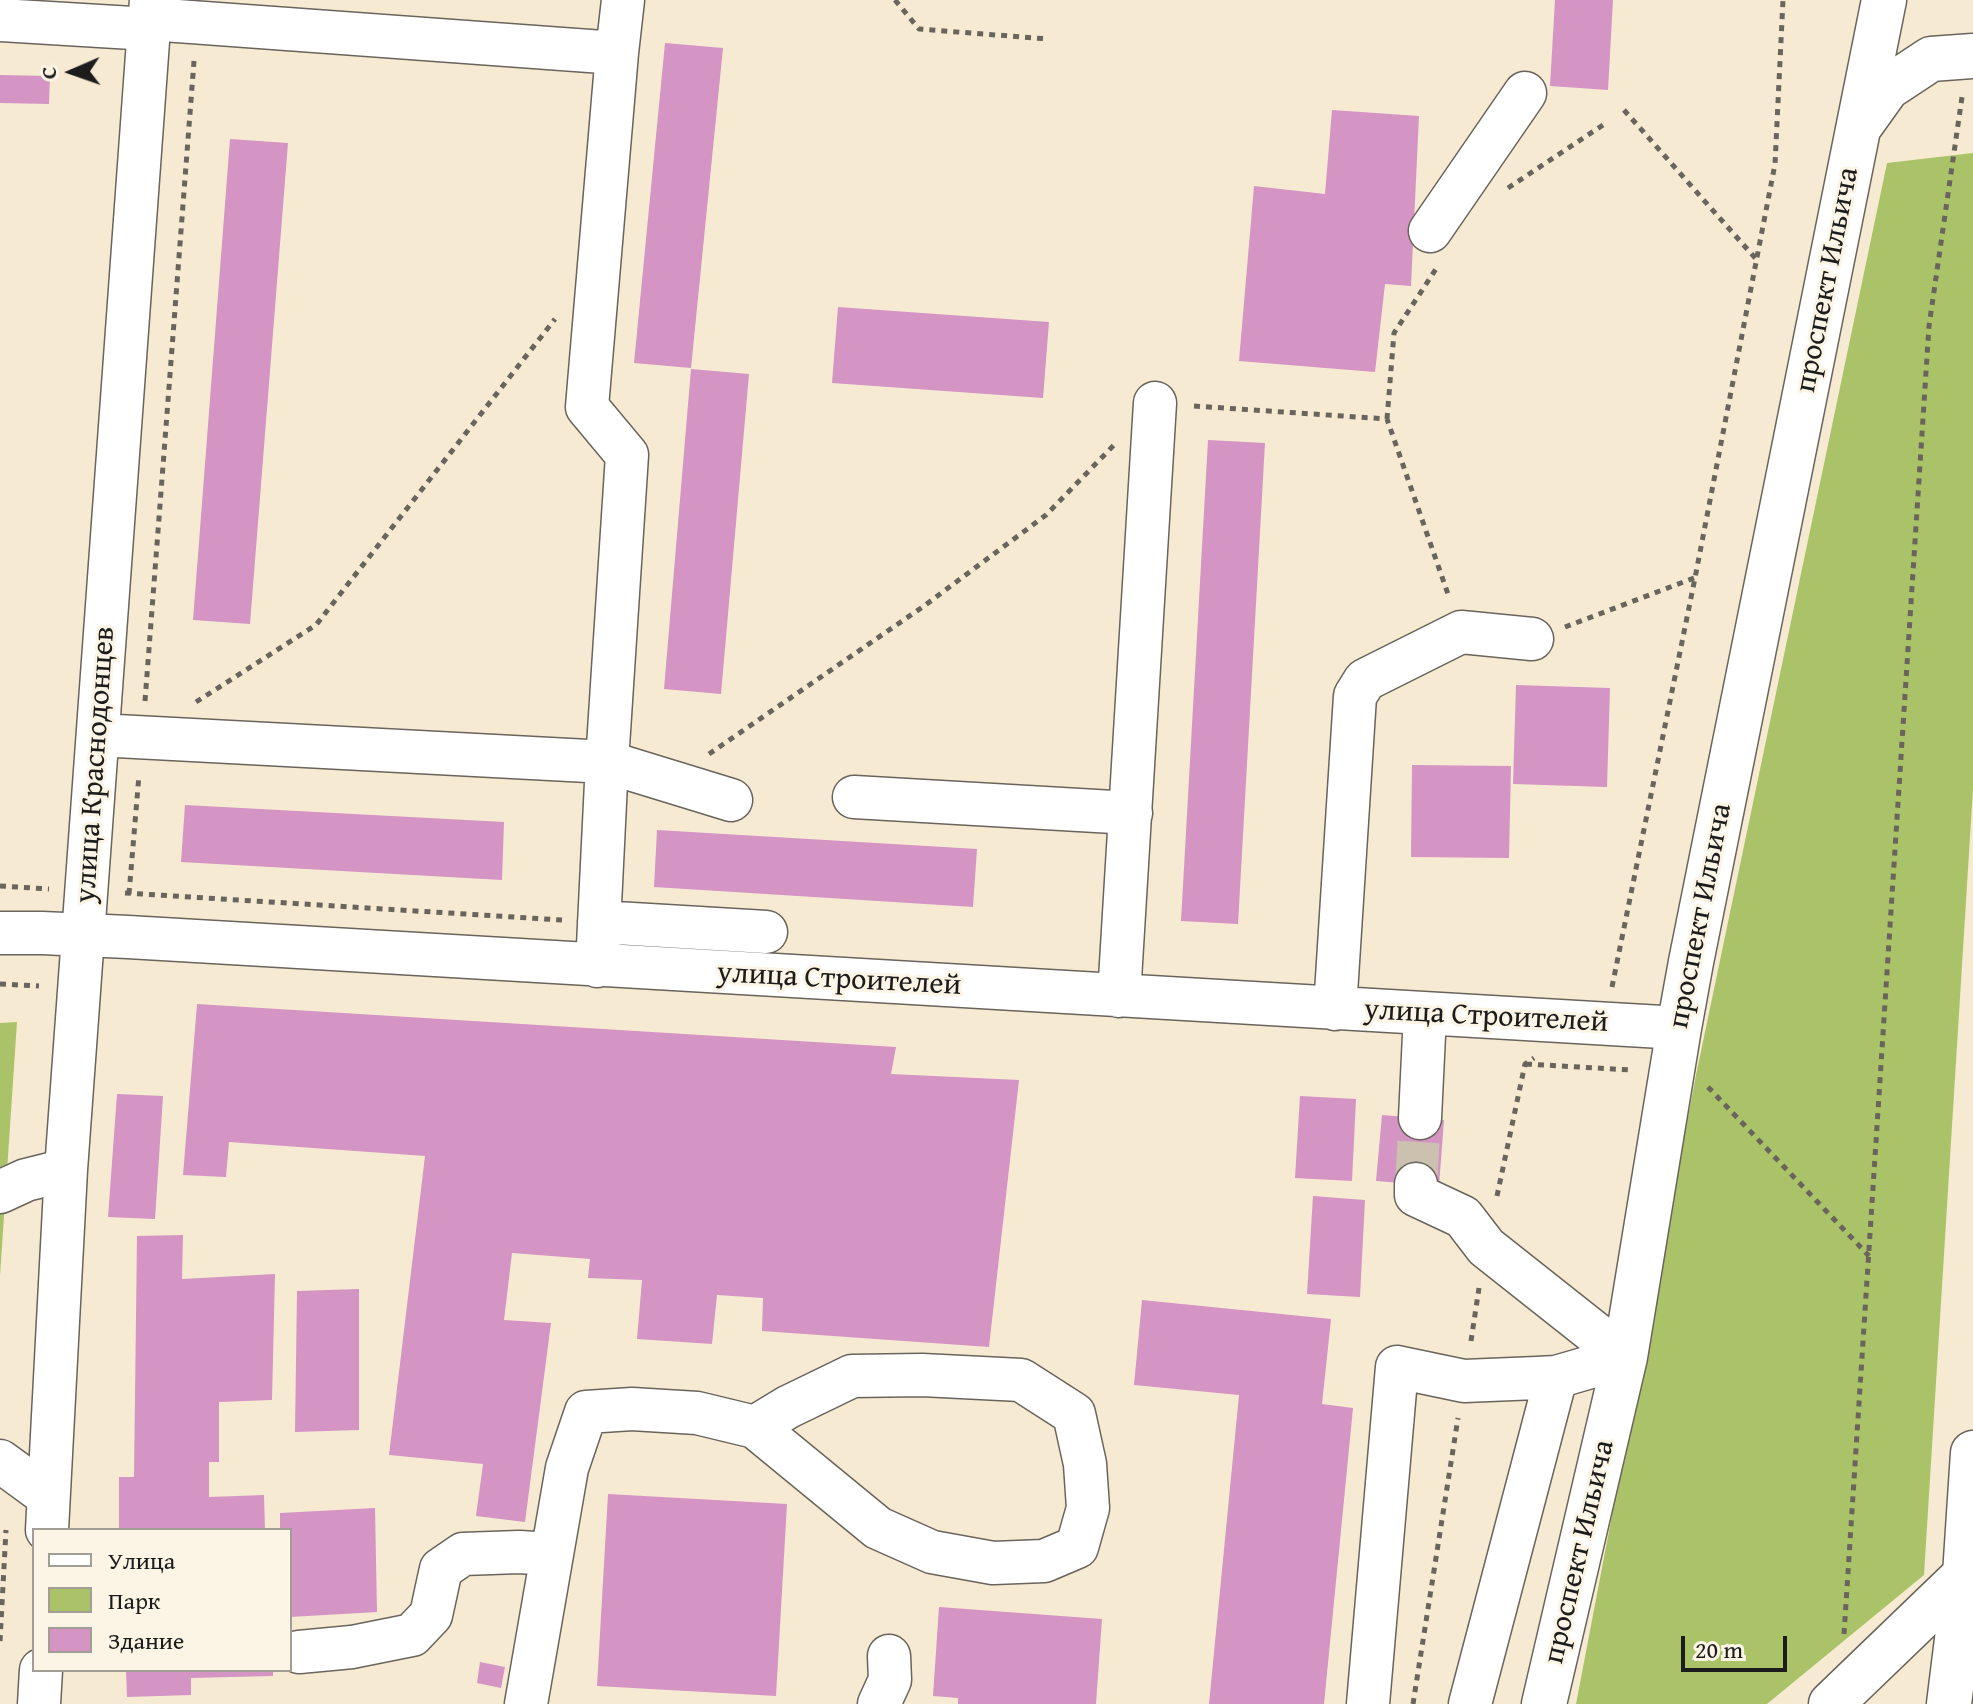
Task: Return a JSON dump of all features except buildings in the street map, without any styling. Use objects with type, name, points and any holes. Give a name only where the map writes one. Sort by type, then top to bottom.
[{"type":"main road","name":"проспект Ильича","points":[[1544,1704],[1625,1357],[1679,1028],[1884,0]]},
{"type":"main road","name":"проспект Ильича","points":[[1859,127],[1887,88],[1931,59],[1970,56]]},
{"type":"main road","points":[[1949,1704],[1965,1575],[1973,1453]]},
{"type":"main road","points":[[1836,1700],[1965,1575]]},
{"type":"street","points":[[597,966],[627,455],[587,407],[623,0]]},
{"type":"street","points":[[0,20],[150,16],[197,23],[617,53]]},
{"type":"street","name":"улица Краснодонцев","points":[[47,1513],[66,1170],[150,16]]},
{"type":"street","points":[[1437,245],[1525,93]]},
{"type":"street","points":[[1119,996],[1155,403]]},
{"type":"street","points":[[1335,1009],[1355,696],[1365,680],[1461,632],[1532,639]]},
{"type":"street","points":[[98,735],[607,762],[731,800]]},
{"type":"street","points":[[854,797],[1131,813]]},
{"type":"street","points":[[599,922],[766,932]]},
{"type":"street","name":"улица Строителей","points":[[0,933],[84,935],[1679,1028]]},
{"type":"street","points":[[1420,1118],[1425,1014]]},
{"type":"street","points":[[0,1192],[26,1180],[66,1170]]},
{"type":"street","points":[[1416,1184],[1416,1195],[1463,1217],[1486,1247],[1625,1357]]},
{"type":"street","points":[[1368,1704],[1397,1367],[1464,1381],[1556,1377],[1625,1357]]},
{"type":"street","points":[[526,1704],[567,1468],[586,1412],[632,1409],[697,1413],[755,1427],[878,1528],[932,1552],[993,1563],[1044,1561],[1077,1547],[1088,1508],[1085,1464],[1074,1414],[1021,1380],[922,1375],[852,1376],[755,1427]]},
{"type":"street","points":[[1470,1704],[1556,1377]]},
{"type":"street","points":[[0,1461],[47,1513]]},
{"type":"street","points":[[299,1652],[352,1647],[412,1635],[431,1615],[441,1569],[463,1554],[551,1554]]},
{"type":"street","points":[[879,1704],[890,1680],[889,1656]]},
{"type":"street","points":[[39,1704],[41,1672]]},
{"type":"path","points":[[895,0],[919,29],[1048,39]]},
{"type":"path","points":[[1594,1023],[1614,984],[1775,164],[1783,0]]},
{"type":"path","points":[[129,894],[197,23]]},
{"type":"path","points":[[1836,1700],[1869,1256],[1929,326],[1970,56]]},
{"type":"path","points":[[1624,110],[1757,260]]},
{"type":"path","points":[[1502,192],[1606,123]]},
{"type":"path","points":[[1437,245],[1394,333],[1387,419],[1461,632]]},
{"type":"path","points":[[195,702],[316,625],[560,311]]},
{"type":"path","points":[[670,781],[924,606],[1046,515],[1155,403],[1387,419]]},
{"type":"path","points":[[1532,639],[1695,578]]},
{"type":"path","points":[[87,891],[599,922]]},
{"type":"path","points":[[0,984],[39,986]]},
{"type":"path","points":[[1413,1704],[1486,1247],[1525,1064],[1536,1057]]},
{"type":"path","points":[[1525,1064],[1696,1075],[1869,1256]]},
{"type":"green space","points":[[1973,153],[1973,789],[1924,1575],[1767,1704],[1576,1704],[1696,1075],[1887,163]]},
{"type":"green space","points":[[17,1022],[0,1276],[0,1023]]},
{"type":"tunnel","points":[[1416,1184],[1420,1118]]}]
